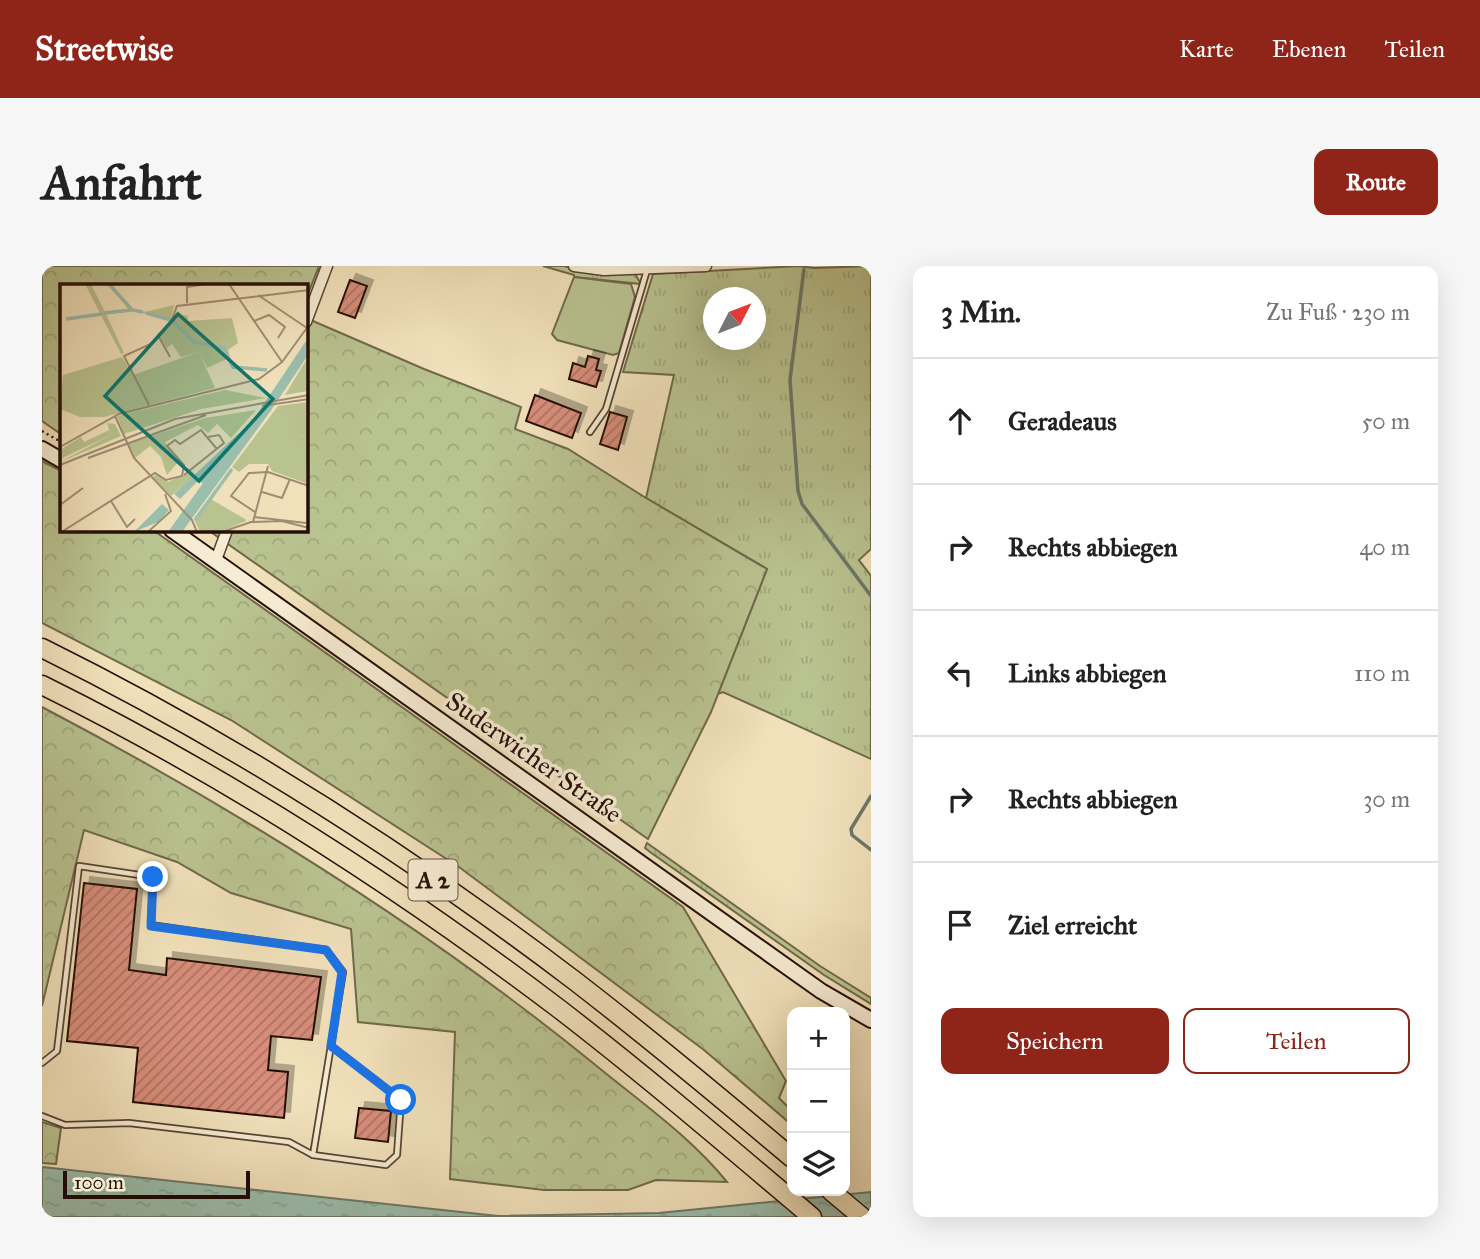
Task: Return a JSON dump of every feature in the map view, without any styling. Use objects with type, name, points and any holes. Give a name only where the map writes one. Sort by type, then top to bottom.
[{"type":"highway","name":"A 2","points":[[42,648],[126,690],[272,774],[414,866],[575,981],[787,1154]]},
{"type":"highway","name":"A 2","points":[[42,685],[112,720],[258,803],[369,874],[558,1009],[812,1217]]},
{"type":"highway","points":[[837,1196],[862,1217]]},
{"type":"main road","points":[[42,449],[60,459]]},
{"type":"main road","name":"Suderwicher Straße","points":[[175,532],[810,983],[871,1020]]},
{"type":"street","points":[[308,317],[327,266]]},
{"type":"street","points":[[574,266],[604,270],[705,266]]},
{"type":"street","points":[[216,560],[226,532]]},
{"type":"lane","points":[[590,432],[606,409],[647,269]]},
{"type":"lane","points":[[42,1063],[57,1051],[79,866],[153,877],[151,926],[326,950],[342,972],[313,1155]]},
{"type":"lane","points":[[42,1116],[65,1125],[129,1123],[289,1142],[313,1155],[386,1165],[397,1155],[401,1100],[331,1046]]},
{"type":"path","points":[[42,431],[60,441]]},
{"type":"green space","points":[[42,266],[319,266],[308,294],[308,284],[60,284],[60,433],[42,421]]},
{"type":"green space","points":[[543,266],[564,266],[585,272],[634,272],[641,284],[574,277]]},
{"type":"green space","points":[[799,266],[871,266],[871,549],[859,560],[871,576],[871,759],[723,692],[718,694],[767,569],[646,498],[674,375],[623,372],[653,274]]},
{"type":"green space","points":[[574,277],[631,284],[635,297],[619,353],[613,355],[557,340],[552,334]]},
{"type":"green space","points":[[308,319],[521,407],[515,429],[568,449],[767,569],[711,712],[648,839],[211,532],[308,532]]},
{"type":"green space","points":[[42,461],[60,470],[60,532],[156,532],[683,907],[786,1081],[779,1098],[787,1106],[787,1121],[704,1050],[459,867],[231,720],[42,623]]},
{"type":"green space","points":[[42,707],[257,828],[395,917],[528,1012],[646,1105],[697,1149],[727,1182],[656,1180],[628,1190],[544,1190],[450,1179],[455,1032],[358,1022],[351,929],[231,893],[177,862],[84,830],[42,1006]]},
{"type":"green space","points":[[647,843],[820,966],[871,998],[871,1004],[824,975],[650,852],[645,848]]},
{"type":"green space","points":[[42,1122],[61,1128],[56,1164],[42,1163]]},
{"type":"water","points":[[42,1167],[498,1216],[659,1213],[871,1192],[871,1217],[42,1215]]},
{"type":"building","points":[[350,280],[367,286],[355,318],[338,312]]},
{"type":"building","points":[[588,356],[599,359],[596,370],[601,371],[596,387],[569,379],[573,363],[585,367]]},
{"type":"building","points":[[535,395],[581,413],[572,438],[526,421]]},
{"type":"building","points":[[610,412],[627,417],[618,450],[600,444]]},
{"type":"building","points":[[84,883],[137,889],[129,970],[166,975],[167,958],[321,977],[312,1040],[271,1036],[268,1070],[288,1072],[284,1118],[133,1102],[138,1048],[67,1041]]},
{"type":"building","points":[[359,1108],[391,1111],[388,1142],[355,1138]]},
{"type":"waterway","points":[[804,269],[790,380],[798,491],[802,504],[871,596]]},
{"type":"waterway","points":[[871,796],[851,829],[852,835],[871,850]]},
{"type":"route","points":[[153,877],[151,926],[326,950],[342,972],[331,1046],[401,1100]]}]
